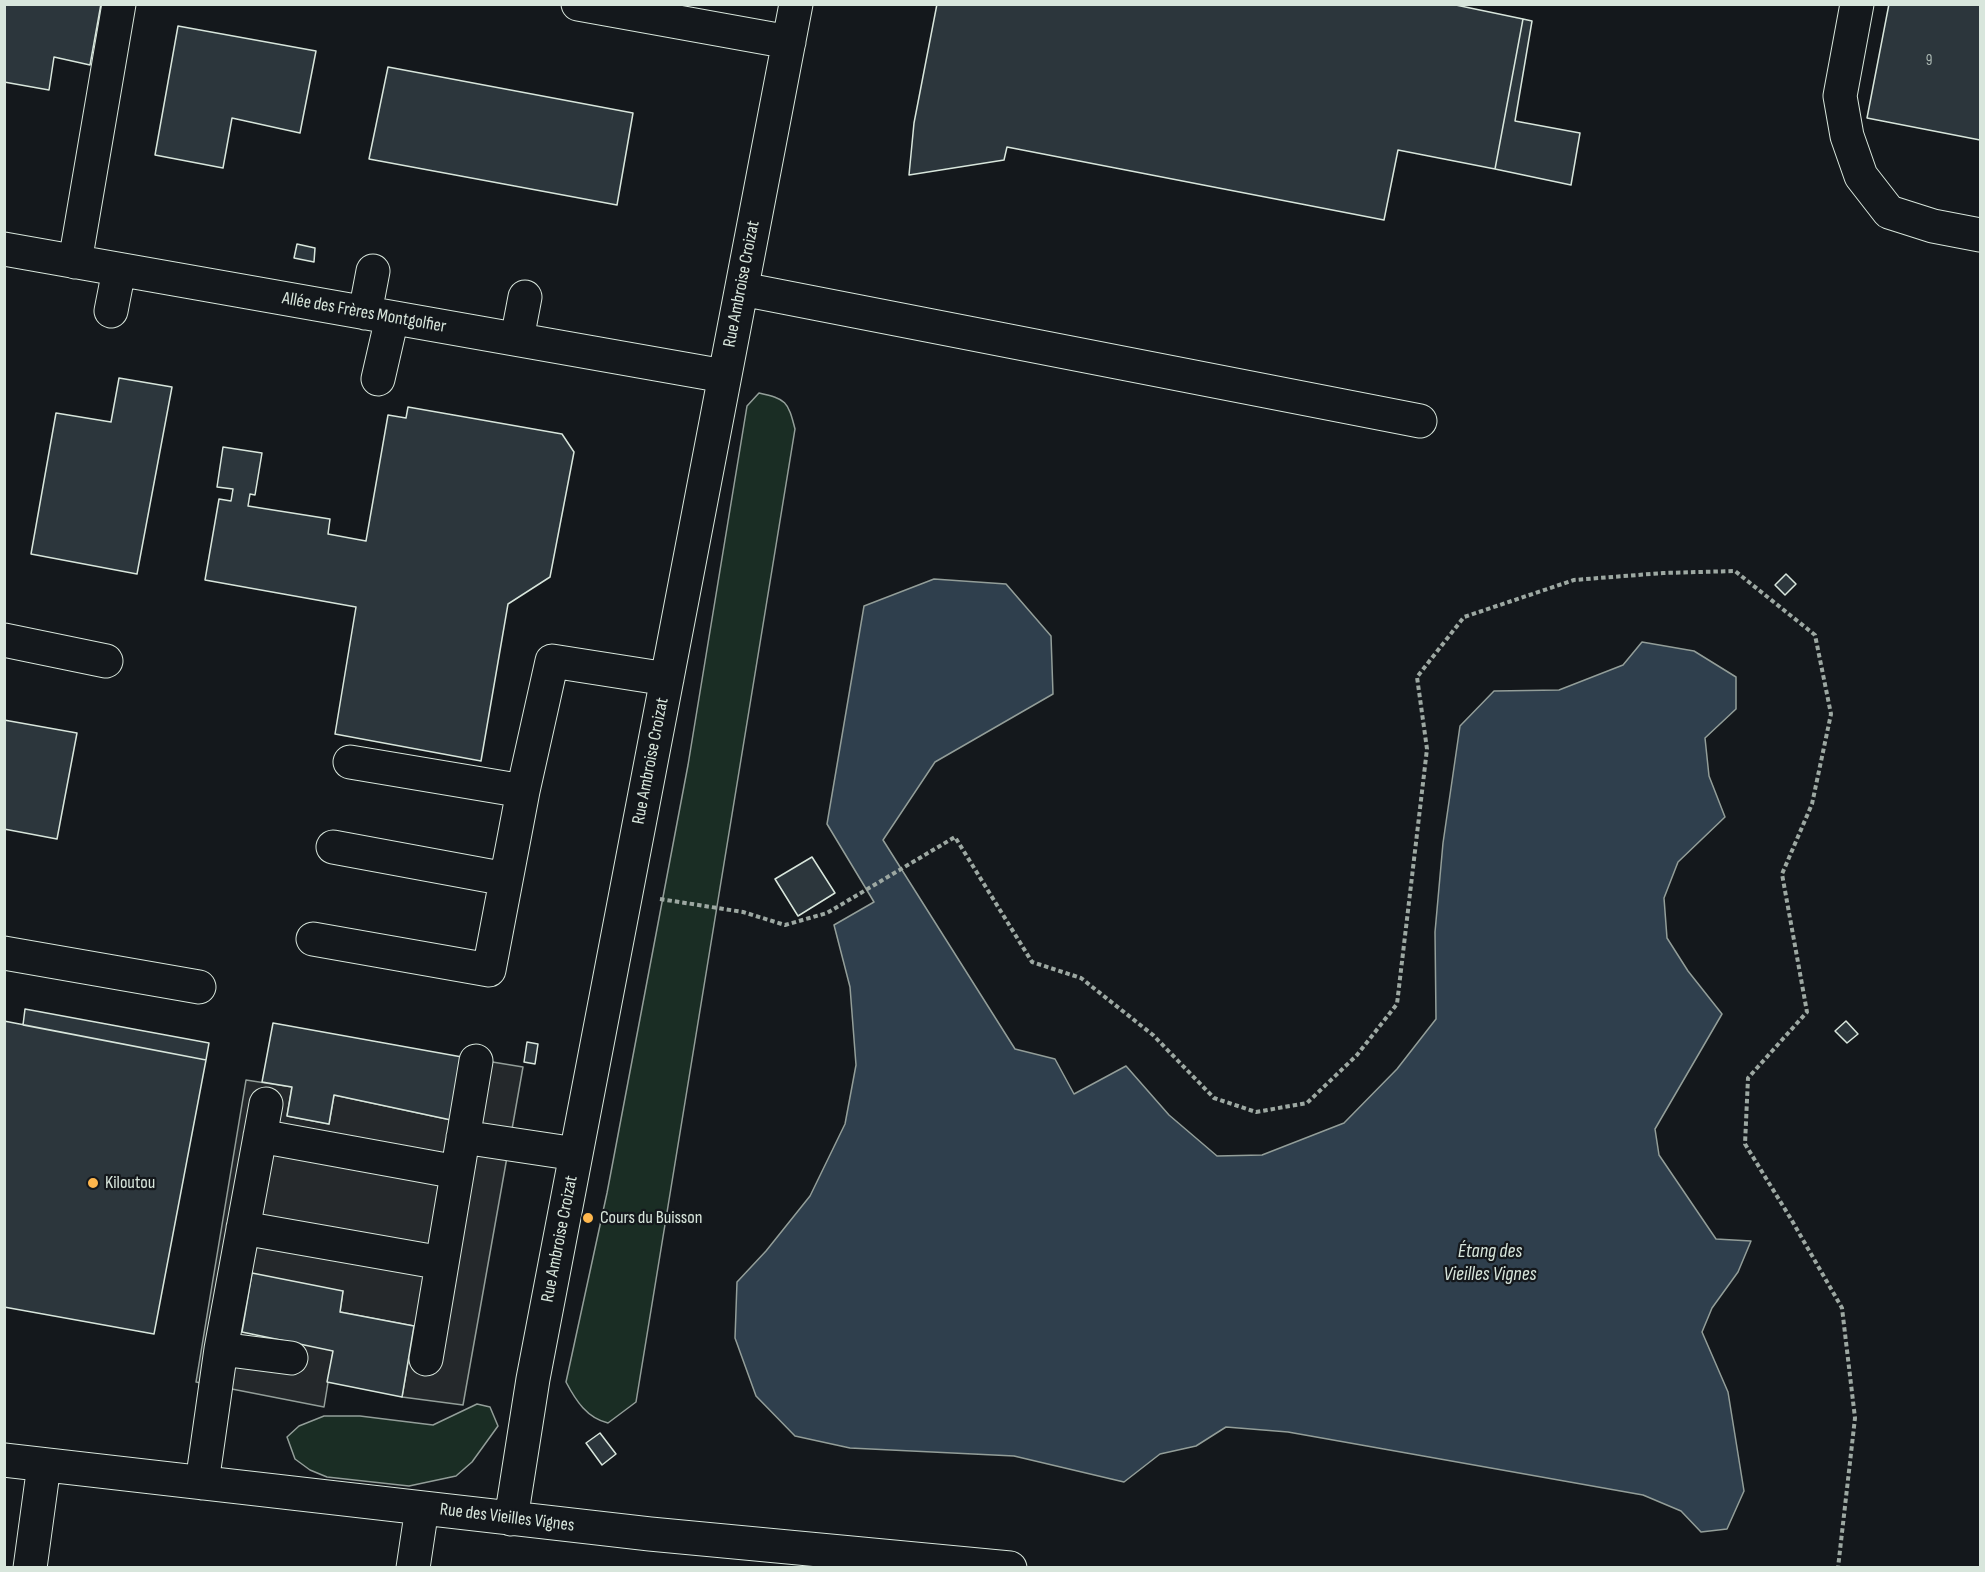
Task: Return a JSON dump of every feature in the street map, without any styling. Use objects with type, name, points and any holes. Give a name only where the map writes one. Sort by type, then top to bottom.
[{"type":"street","points":[[75,262],[119,4]]},
{"type":"street","points":[[578,4],[789,42]]},
{"type":"street","name":"Rue Ambroise Croizat","points":[[511,1519],[529,1401],[796,4]]},
{"type":"street","points":[[1857,4],[1840,96],[1847,136],[1861,176],[1889,212],[1933,226],[1980,235]]},
{"type":"street","name":"Allée des Frères Montgolfier","points":[[4,249],[724,376]]},
{"type":"street","points":[[111,311],[119,270]]},
{"type":"street","points":[[373,271],[379,316],[378,379]]},
{"type":"street","points":[[742,289],[1420,421]]},
{"type":"street","points":[[517,339],[525,297]]},
{"type":"street","points":[[4,640],[106,661]]},
{"type":"street","points":[[313,939],[489,970],[523,791],[552,661],[667,679]]},
{"type":"street","points":[[350,762],[523,791]]},
{"type":"street","points":[[333,847],[506,879]]},
{"type":"street","points":[[4,953],[199,987]]},
{"type":"street","points":[[426,1359],[476,1061]]},
{"type":"street","points":[[202,1483],[221,1348],[266,1104]]},
{"type":"street","points":[[260,1136],[457,1172]]},
{"type":"street","points":[[463,1137],[576,1154]]},
{"type":"street","points":[[243,1228],[442,1263]]},
{"type":"street","points":[[221,1348],[291,1358]]},
{"type":"street","name":"Rue des Vieilles Vignes","points":[[4,1460],[511,1519],[1010,1568]]},
{"type":"street","points":[[30,1568],[44,1465]]},
{"type":"street","points":[[413,1568],[422,1508]]},
{"type":"path","points":[[626,893],[743,912],[785,925],[827,913],[955,837],[1032,962],[1081,978],[1153,1035],[1214,1098],[1256,1112],[1307,1103],[1357,1055],[1397,1004],[1426,749],[1417,677],[1464,617],[1574,580],[1663,573],[1736,571],[1815,635],[1831,714],[1812,804],[1782,874],[1807,1012],[1748,1078],[1745,1144],[1842,1308],[1855,1418],[1838,1568]]},
{"type":"green space","points":[[759,393],[775,397],[788,407],[795,429],[636,1402],[608,1423],[588,1413],[566,1382],[607,1193],[688,765],[747,406]]},
{"type":"green space","points":[[477,1404],[490,1407],[498,1426],[472,1462],[456,1476],[409,1486],[327,1477],[310,1470],[295,1459],[287,1437],[299,1426],[324,1416],[360,1416],[433,1425]]},
{"type":"shaded area","points":[[462,1057],[523,1067],[463,1405],[402,1397],[414,1326],[340,1312],[343,1291],[324,1407],[196,1382],[246,1080],[292,1087],[287,1116],[329,1124],[334,1095],[451,1120]]},
{"type":"water","name":"Étang des Vieilles Vignes","points":[[934,579],[1006,584],[1051,636],[1053,694],[935,762],[883,840],[1015,1049],[1055,1059],[1074,1094],[1126,1066],[1169,1115],[1217,1156],[1262,1155],[1344,1123],[1397,1069],[1436,1019],[1435,932],[1443,843],[1460,726],[1494,691],[1559,690],[1623,665],[1642,642],[1694,651],[1736,677],[1736,709],[1705,738],[1709,776],[1725,817],[1678,862],[1664,898],[1667,938],[1688,971],[1722,1014],[1655,1129],[1659,1155],[1716,1239],[1751,1241],[1738,1272],[1712,1308],[1702,1332],[1728,1392],[1744,1491],[1727,1529],[1701,1532],[1681,1511],[1643,1495],[1288,1432],[1226,1427],[1196,1446],[1160,1454],[1124,1482],[1014,1456],[850,1448],[795,1436],[756,1396],[735,1338],[737,1282],[766,1251],[810,1196],[845,1124],[856,1065],[850,987],[834,925],[874,902],[827,824],[864,606]]},
{"type":"building","points":[[4,4],[101,4],[90,65],[54,57],[49,90],[4,82]]},
{"type":"building","points":[[937,4],[1451,4],[1523,19],[1495,169],[1398,150],[1384,220],[1007,147],[1004,160],[909,175],[914,123]]},
{"type":"building","points":[[1889,4],[1980,4],[1980,140],[1867,118]]},
{"type":"building","points":[[1523,19],[1532,21],[1515,121],[1580,133],[1571,185],[1495,169]]},
{"type":"building","points":[[178,26],[316,51],[300,133],[232,118],[223,168],[155,155]]},
{"type":"building","points":[[388,67],[633,113],[617,205],[369,159]]},
{"type":"building","points":[[297,244],[315,248],[314,262],[294,258]]},
{"type":"building","points":[[119,378],[172,387],[137,574],[31,554],[56,413],[111,422]]},
{"type":"building","points":[[408,407],[562,434],[574,452],[550,577],[508,604],[481,761],[335,734],[356,607],[205,580],[219,499],[231,501],[233,489],[217,487],[223,447],[262,453],[255,495],[250,494],[248,506],[330,519],[328,534],[366,541],[388,415],[406,418]]},
{"type":"building","points":[[1786,574],[1796,584],[1785,595],[1775,585]]},
{"type":"building","points":[[4,720],[77,733],[57,839],[4,829]]},
{"type":"building","points":[[812,857],[835,893],[798,916],[775,879]]},
{"type":"building","points":[[25,1009],[209,1043],[206,1060],[23,1025]]},
{"type":"building","name":"Kiloutou","points":[[4,1021],[206,1060],[154,1334],[4,1307]]},
{"type":"building","points":[[1846,1021],[1858,1034],[1847,1043],[1835,1031]]},
{"type":"building","points":[[273,1023],[462,1057],[451,1120],[334,1095],[329,1124],[287,1116],[292,1087],[262,1082]]},
{"type":"building","points":[[527,1042],[538,1044],[535,1064],[524,1062]]},
{"type":"building","points":[[252,1273],[343,1291],[340,1312],[414,1326],[402,1397],[327,1382],[333,1351],[242,1332]]},
{"type":"building","points":[[600,1433],[616,1454],[602,1465],[586,1443]]},
{"type":"place","name":"Kiloutou","points":[[93,1183]]},
{"type":"place","name":"Cours du Buisson","points":[[588,1218]]}]
